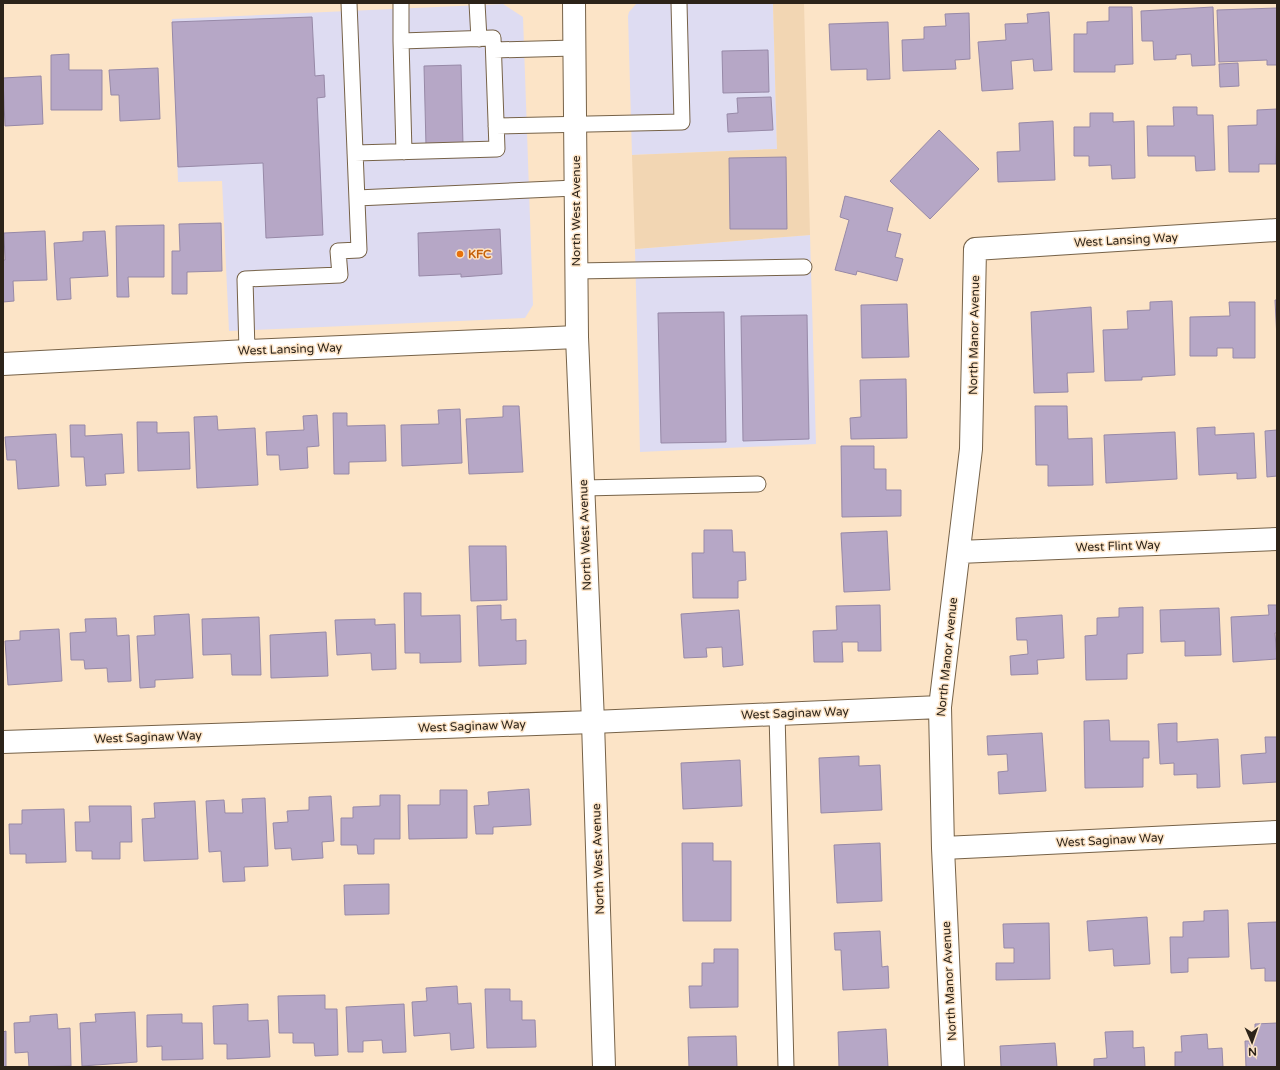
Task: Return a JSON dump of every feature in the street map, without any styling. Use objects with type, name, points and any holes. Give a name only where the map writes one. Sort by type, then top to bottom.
[{"type":"street","name":"North West Avenue","points":[[574,3],[577,337],[593,722],[604,1067]]},
{"type":"street","name":"West Lansing Way","points":[[975,249],[1277,230]]},
{"type":"street","name":"North Manor Avenue","points":[[953,1067],[943,848],[940,706],[971,449],[975,249]]},
{"type":"street","name":"West Lansing Way","points":[[3,364],[247,351],[577,337]]},
{"type":"street","name":"West Flint Way","points":[[959,552],[1277,539]]},
{"type":"street","name":"West Saginaw Way","points":[[3,742],[593,722],[940,706]]},
{"type":"street","name":"West Saginaw Way","points":[[943,848],[1277,832]]},
{"type":"lane","points":[[247,351],[245,279],[340,275],[338,251],[359,250],[349,3]]},
{"type":"lane","points":[[401,3],[404,152]]},
{"type":"lane","points":[[477,3],[479,39]]},
{"type":"lane","points":[[496,126],[682,122],[679,3]]},
{"type":"lane","points":[[355,153],[497,149],[493,38],[401,41]]},
{"type":"lane","points":[[494,50],[574,48]]},
{"type":"lane","points":[[357,198],[575,188]]},
{"type":"lane","points":[[576,271],[804,267]]},
{"type":"lane","points":[[584,488],[758,484]]},
{"type":"lane","points":[[777,714],[786,1067]]},
{"type":"shaded area","points":[[637,3],[773,3],[777,149],[632,155],[628,16],[629,12]]},
{"type":"shaded area","points":[[773,3],[804,3],[810,235],[635,249],[632,155],[777,149]]},
{"type":"shaded area","points":[[503,4],[523,17],[533,305],[525,318],[229,331],[222,181],[178,182],[172,19]]},
{"type":"shaded area","points":[[810,235],[816,444],[640,452],[635,249]]},
{"type":"building","points":[[1109,7],[1132,7],[1133,64],[1115,65],[1115,72],[1074,72],[1074,34],[1087,34],[1087,22],[1109,21]]},
{"type":"building","points":[[1213,7],[1215,65],[1192,66],[1191,54],[1176,55],[1176,59],[1154,60],[1153,41],[1142,41],[1141,11]]},
{"type":"building","points":[[1277,8],[1277,65],[1267,65],[1267,60],[1219,62],[1217,10]]},
{"type":"building","points":[[1049,12],[1052,70],[1034,71],[1033,59],[1011,61],[1013,89],[982,91],[978,42],[1006,40],[1005,24],[1028,23],[1027,14]]},
{"type":"building","points":[[969,13],[970,59],[955,60],[956,69],[903,71],[902,40],[924,39],[924,27],[946,26],[945,14]]},
{"type":"building","points":[[312,17],[315,76],[324,75],[325,97],[317,98],[323,235],[266,238],[263,163],[178,167],[172,22]]},
{"type":"building","points":[[888,22],[890,79],[867,80],[867,69],[831,70],[829,24]]},
{"type":"building","points":[[768,50],[769,92],[723,93],[722,51]]},
{"type":"building","points":[[69,54],[69,70],[102,70],[102,110],[51,110],[51,55]]},
{"type":"building","points":[[1238,63],[1239,86],[1220,87],[1219,64]]},
{"type":"building","points":[[461,65],[463,145],[426,146],[424,66]]},
{"type":"building","points":[[158,68],[160,119],[120,121],[119,95],[111,95],[109,70]]},
{"type":"building","points":[[41,76],[43,124],[5,126],[3,78]]},
{"type":"building","points":[[771,97],[773,130],[728,132],[727,114],[738,113],[737,98]]},
{"type":"building","points":[[1173,107],[1197,107],[1197,115],[1213,115],[1215,170],[1196,171],[1195,156],[1148,156],[1147,126],[1174,126]]},
{"type":"building","points":[[1277,109],[1276,164],[1259,164],[1259,172],[1229,172],[1228,126],[1257,125],[1257,110]]},
{"type":"building","points":[[1090,113],[1113,113],[1113,122],[1134,121],[1135,178],[1112,179],[1111,165],[1089,166],[1089,156],[1074,156],[1074,127],[1090,127]]},
{"type":"building","points":[[1053,121],[1055,180],[998,182],[997,152],[1020,151],[1019,123]]},
{"type":"building","points":[[939,130],[979,169],[930,219],[890,181]]},
{"type":"building","points":[[786,157],[787,229],[730,229],[729,158]]},
{"type":"building","points":[[845,196],[893,208],[887,231],[901,234],[895,257],[903,259],[897,281],[857,271],[856,275],[835,270],[849,220],[840,217]]},
{"type":"building","points":[[221,223],[222,271],[187,272],[187,294],[172,294],[172,251],[180,251],[179,224]]},
{"type":"building","points":[[164,225],[164,277],[128,277],[129,297],[117,297],[116,226]]},
{"type":"building","name":"KFC","points":[[500,229],[502,274],[461,277],[461,274],[419,276],[418,233]]},
{"type":"building","points":[[45,231],[47,280],[13,281],[14,301],[3,302],[3,260],[5,260],[4,233]]},
{"type":"building","points":[[105,231],[108,276],[70,278],[71,299],[57,300],[54,243],[83,241],[83,232]]},
{"type":"building","points":[[1275,300],[1277,300],[1277,339]]},
{"type":"building","points":[[1172,301],[1175,375],[1142,377],[1142,380],[1105,381],[1103,330],[1128,329],[1127,311],[1150,310],[1150,302]]},
{"type":"building","points":[[1229,302],[1255,302],[1255,358],[1233,358],[1233,348],[1217,348],[1217,356],[1190,356],[1190,317],[1230,316]]},
{"type":"building","points":[[907,304],[909,357],[862,358],[861,305]]},
{"type":"building","points":[[1091,307],[1094,372],[1067,373],[1068,392],[1034,393],[1031,312]]},
{"type":"building","points":[[724,312],[726,442],[661,443],[658,313]]},
{"type":"building","points":[[807,315],[809,439],[743,441],[741,316]]},
{"type":"building","points":[[906,379],[907,438],[851,439],[850,418],[861,417],[860,380]]},
{"type":"building","points":[[503,406],[519,406],[523,472],[469,474],[466,419],[503,417]]},
{"type":"building","points":[[1035,406],[1067,406],[1068,439],[1092,438],[1093,485],[1048,486],[1048,465],[1036,465]]},
{"type":"building","points":[[460,409],[462,463],[402,466],[401,425],[439,424],[438,410]]},
{"type":"building","points":[[333,413],[347,413],[347,426],[385,425],[386,461],[349,462],[349,474],[334,474]]},
{"type":"building","points":[[317,415],[319,446],[307,447],[308,468],[280,470],[279,455],[267,455],[266,432],[304,430],[303,416]]},
{"type":"building","points":[[217,416],[218,430],[255,428],[258,485],[197,488],[194,417]]},
{"type":"building","points":[[137,422],[157,422],[157,433],[189,432],[190,469],[138,471]]},
{"type":"building","points":[[70,425],[85,425],[85,436],[122,434],[124,473],[105,474],[106,485],[86,486],[84,457],[71,457]]},
{"type":"building","points":[[1215,427],[1215,435],[1254,433],[1256,478],[1237,479],[1237,473],[1199,475],[1197,428]]},
{"type":"building","points":[[1277,430],[1277,476],[1267,477],[1265,431]]},
{"type":"building","points":[[1175,432],[1177,479],[1106,483],[1104,435]]},
{"type":"building","points":[[56,434],[59,486],[18,489],[16,460],[7,460],[5,437]]},
{"type":"building","points":[[841,446],[874,446],[874,469],[886,469],[886,490],[901,490],[901,516],[842,517]]},
{"type":"building","points":[[704,530],[732,530],[733,552],[745,552],[746,580],[738,581],[738,598],[693,598],[692,553],[704,553]]},
{"type":"building","points":[[887,531],[890,590],[844,592],[841,533]]},
{"type":"building","points":[[469,546],[506,546],[507,600],[471,601]]},
{"type":"building","points":[[404,593],[421,593],[421,616],[460,615],[461,662],[420,663],[420,653],[405,653]]},
{"type":"building","points":[[501,605],[501,620],[516,619],[516,641],[526,640],[526,664],[479,666],[477,606]]},
{"type":"building","points":[[880,605],[881,651],[858,651],[858,642],[842,642],[843,662],[814,662],[813,631],[837,630],[836,606]]},
{"type":"building","points":[[1268,605],[1277,605],[1277,633],[1275,633],[1277,659],[1233,662],[1231,617],[1269,615]]},
{"type":"building","points":[[1143,607],[1143,653],[1127,654],[1127,679],[1086,680],[1085,636],[1097,635],[1097,618],[1119,617],[1119,608]]},
{"type":"building","points":[[1219,608],[1221,655],[1185,656],[1185,641],[1161,642],[1160,610]]},
{"type":"building","points":[[739,610],[743,665],[723,667],[722,647],[706,648],[707,657],[684,658],[681,614]]},
{"type":"building","points":[[189,614],[193,678],[155,680],[155,687],[140,688],[137,636],[155,635],[154,616]]},
{"type":"building","points":[[1062,615],[1064,658],[1037,660],[1038,674],[1011,675],[1010,656],[1028,654],[1027,640],[1017,640],[1016,618]]},
{"type":"building","points":[[259,617],[261,675],[232,675],[231,654],[203,655],[202,619]]},
{"type":"building","points":[[116,618],[117,636],[129,635],[131,681],[108,682],[107,668],[85,669],[84,660],[71,660],[70,633],[86,632],[85,619]]},
{"type":"building","points":[[375,619],[375,625],[395,624],[396,669],[372,670],[371,653],[337,655],[335,620]]},
{"type":"building","points":[[59,629],[62,681],[8,685],[5,641],[20,640],[20,631]]},
{"type":"building","points":[[326,632],[328,676],[271,678],[270,635]]},
{"type":"building","points":[[1109,720],[1110,741],[1149,741],[1149,758],[1143,758],[1143,787],[1085,788],[1084,721]]},
{"type":"building","points":[[1177,723],[1177,742],[1218,739],[1220,787],[1197,788],[1197,774],[1174,775],[1174,763],[1160,764],[1158,724]]},
{"type":"building","points":[[1042,733],[1046,791],[999,794],[998,772],[1008,771],[1007,754],[988,755],[987,736]]},
{"type":"building","points":[[1265,737],[1277,737],[1277,782],[1243,784],[1241,755],[1266,753]]},
{"type":"building","points":[[859,756],[859,766],[880,765],[882,810],[821,813],[819,758]]},
{"type":"building","points":[[740,760],[742,806],[683,809],[681,763]]},
{"type":"building","points":[[529,789],[531,825],[493,827],[493,834],[476,834],[474,806],[489,805],[488,792]]},
{"type":"building","points":[[440,790],[467,790],[467,838],[409,839],[408,805],[440,805]]},
{"type":"building","points":[[380,795],[400,795],[400,839],[374,839],[374,854],[358,854],[357,845],[341,845],[341,818],[353,818],[353,807],[380,806]]},
{"type":"building","points":[[331,796],[334,841],[322,842],[323,858],[292,860],[291,848],[275,849],[273,823],[288,822],[287,811],[309,810],[309,797]]},
{"type":"building","points":[[265,798],[268,866],[244,867],[245,881],[223,882],[221,851],[209,852],[206,801],[224,800],[225,813],[243,813],[242,799]]},
{"type":"building","points":[[195,801],[198,859],[144,861],[142,819],[155,818],[154,803]]},
{"type":"building","points":[[89,806],[131,806],[132,842],[120,842],[120,859],[92,859],[92,851],[76,851],[75,822],[90,822]]},
{"type":"building","points":[[64,809],[66,862],[26,863],[26,854],[10,854],[9,824],[22,824],[22,810]]},
{"type":"building","points":[[682,843],[713,843],[713,861],[731,861],[731,921],[683,921]]},
{"type":"building","points":[[880,843],[882,901],[837,903],[834,845]]},
{"type":"building","points":[[389,884],[389,914],[345,915],[344,885]]},
{"type":"building","points":[[1228,910],[1229,957],[1188,958],[1188,972],[1171,973],[1170,937],[1183,937],[1183,922],[1204,921],[1204,911]]},
{"type":"building","points":[[1147,917],[1150,964],[1114,966],[1113,949],[1089,951],[1087,921]]},
{"type":"building","points":[[1277,922],[1277,981],[1265,981],[1265,968],[1251,969],[1248,923]]},
{"type":"building","points":[[1049,923],[1050,979],[996,980],[996,963],[1014,963],[1014,948],[1004,948],[1003,924]]},
{"type":"building","points":[[880,931],[882,967],[888,966],[889,988],[843,990],[841,950],[835,950],[834,933]]},
{"type":"building","points":[[714,949],[738,949],[738,1007],[690,1008],[689,986],[702,986],[702,963],[714,963]]},
{"type":"building","points":[[457,986],[458,1004],[471,1003],[474,1048],[451,1050],[450,1033],[414,1036],[412,1002],[427,1001],[426,988]]},
{"type":"building","points":[[485,989],[510,989],[510,1001],[522,1001],[522,1020],[535,1020],[536,1047],[487,1048]]},
{"type":"building","points":[[325,995],[325,1009],[337,1009],[338,1055],[315,1056],[314,1043],[293,1043],[293,1033],[279,1033],[278,996]]},
{"type":"building","points":[[248,1004],[248,1021],[268,1020],[270,1057],[227,1059],[227,1044],[214,1044],[213,1006]]},
{"type":"building","points":[[404,1004],[406,1052],[383,1053],[382,1040],[363,1041],[363,1052],[348,1052],[346,1007]]},
{"type":"building","points":[[135,1012],[137,1062],[82,1066],[80,1023],[96,1022],[95,1014]]},
{"type":"building","points":[[57,1014],[58,1029],[70,1028],[71,1066],[29,1067],[28,1052],[15,1053],[14,1023],[30,1022],[30,1016]]},
{"type":"building","points":[[182,1014],[182,1023],[202,1023],[203,1059],[162,1060],[162,1046],[147,1047],[147,1015]]},
{"type":"building","points":[[1277,1023],[1277,1067],[1246,1067],[1245,1041],[1255,1041],[1255,1024]]},
{"type":"building","points":[[886,1029],[888,1067],[839,1067],[838,1032]]},
{"type":"building","points":[[6,1031],[6,1067],[3,1067],[3,1032]]},
{"type":"building","points":[[1133,1031],[1133,1048],[1144,1047],[1145,1067],[1094,1067],[1094,1059],[1107,1058],[1105,1032]]},
{"type":"building","points":[[1207,1034],[1208,1049],[1222,1048],[1223,1067],[1175,1067],[1175,1052],[1182,1052],[1181,1036]]},
{"type":"building","points":[[736,1036],[737,1067],[689,1067],[688,1037]]},
{"type":"building","points":[[1055,1043],[1057,1067],[1001,1067],[1000,1046]]},
{"type":"place","name":"KFC","points":[[460,254]]}]
